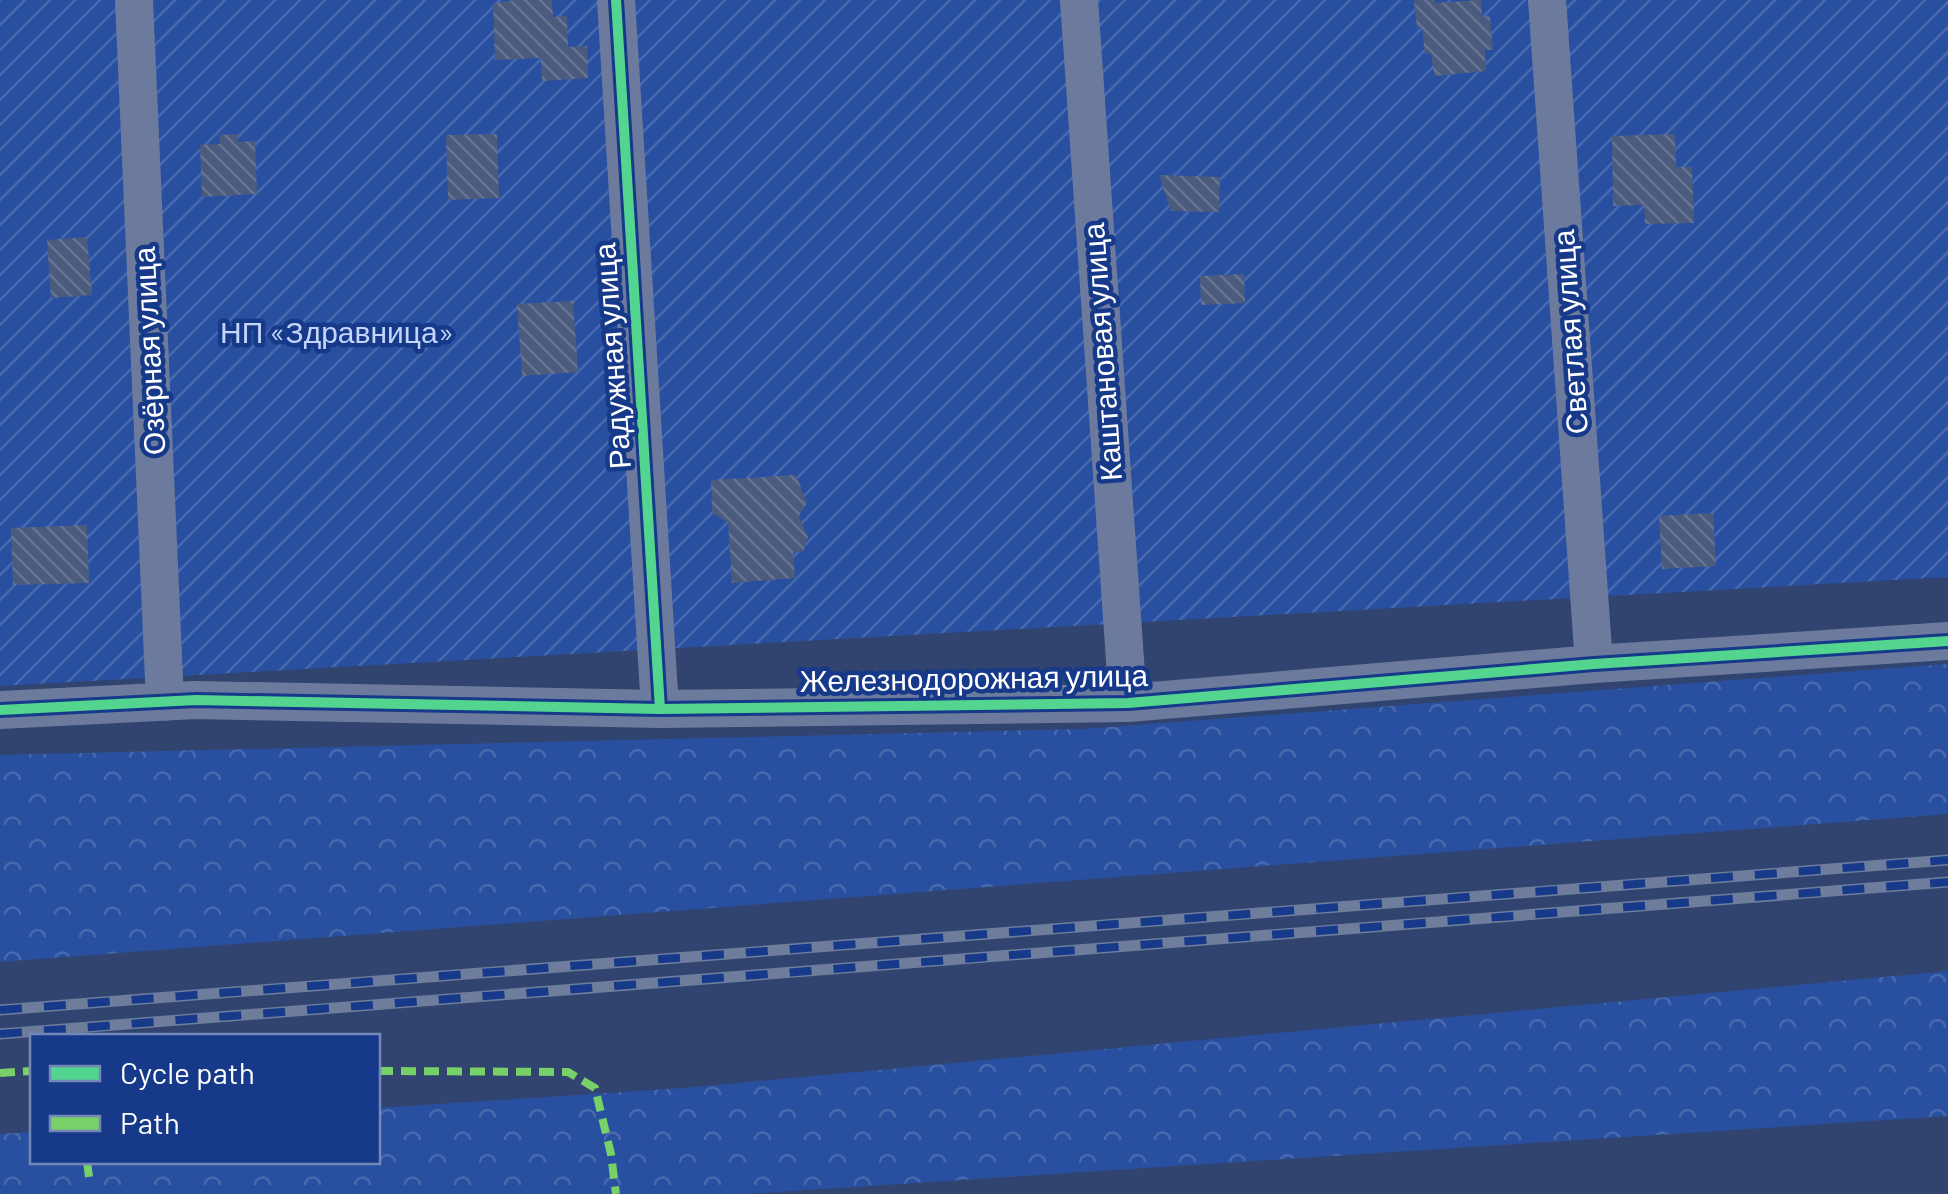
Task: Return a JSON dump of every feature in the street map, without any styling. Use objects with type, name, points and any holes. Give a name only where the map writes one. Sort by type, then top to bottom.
[{"type":"street","name":"Озёрная улица","points":[[134,0],[165,702]]},
{"type":"street","name":"Радужная улица","points":[[616,0],[660,709]]},
{"type":"street","name":"Каштановая улица","points":[[1078,0],[1128,703]]},
{"type":"street","name":"Светлая улица","points":[[1547,0],[1594,664]]},
{"type":"street","name":"Железнодорожная улица","points":[[0,710],[165,702],[660,709],[1128,703],[1594,664],[1948,641]]},
{"type":"green space","name":"НП «Здравница»","points":[[0,0],[1948,0],[1948,577],[0,686]]},
{"type":"green space","points":[[1948,664],[1948,814],[0,962],[0,755],[1083,729]]},
{"type":"green space","points":[[1948,971],[1948,1116],[746,1194],[0,1194],[0,1134],[30,1132],[30,1164],[380,1164],[380,1108],[684,1088]]},
{"type":"building","points":[[552,0],[553,17],[567,16],[568,47],[587,46],[588,78],[542,81],[541,58],[495,60],[493,3]]},
{"type":"building","points":[[1414,0],[1481,0],[1482,17],[1490,16],[1493,50],[1485,50],[1486,71],[1434,76],[1431,53],[1425,54],[1422,27],[1417,28]]},
{"type":"building","points":[[237,134],[237,142],[255,141],[257,194],[202,197],[200,145],[220,144],[219,135]]},
{"type":"building","points":[[497,134],[499,198],[448,200],[446,135]]},
{"type":"building","points":[[1675,134],[1676,167],[1692,167],[1694,223],[1645,224],[1644,205],[1613,206],[1612,136]]},
{"type":"building","points":[[1159,175],[1220,177],[1219,212],[1171,211]]},
{"type":"building","points":[[87,237],[92,295],[51,298],[47,240]]},
{"type":"building","points":[[1244,274],[1245,303],[1201,305],[1200,276]]},
{"type":"building","points":[[573,301],[578,372],[522,376],[517,304]]},
{"type":"building","points":[[796,475],[807,503],[799,516],[808,537],[803,552],[793,552],[795,578],[732,583],[728,523],[712,512],[711,480]]},
{"type":"building","points":[[1713,513],[1716,566],[1662,569],[1659,516]]},
{"type":"building","points":[[87,525],[89,583],[13,585],[11,528]]},
{"type":"railway","points":[[0,1010],[1948,860]]},
{"type":"railway","points":[[0,1034],[1948,882]]},
{"type":"marked path","points":[[0,1073],[30,1071]]},
{"type":"marked path","points":[[380,1071],[568,1072],[595,1088],[616,1194]]},
{"type":"marked path","points":[[87,1164],[90,1184]]},
{"type":"cycle path","points":[[616,0],[660,709]]},
{"type":"cycle path","points":[[0,710],[196,700],[660,709],[1128,703],[1594,664],[1948,641]]}]
